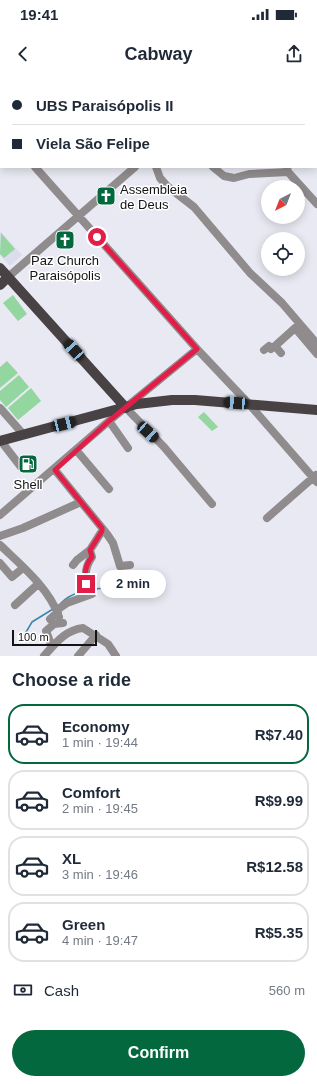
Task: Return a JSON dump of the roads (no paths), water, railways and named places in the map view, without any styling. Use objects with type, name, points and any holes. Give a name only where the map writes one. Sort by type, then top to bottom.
[{"type":"main road","points":[[0,268],[126,408]]},
{"type":"main road","points":[[0,285],[8,277]]},
{"type":"main road","points":[[1,445],[24,437],[23,434],[126,408],[172,400],[249,404],[317,410]]},
{"type":"main road","points":[[1,445],[56,429],[62,424]]},
{"type":"street","points":[[36,168],[197,349],[316,478],[267,518]]},
{"type":"street","points":[[8,277],[134,168]]},
{"type":"street","points":[[156,168],[160,178],[167,186],[194,207],[250,273],[282,304],[317,344]]},
{"type":"street","points":[[214,168],[224,176],[234,178],[249,174],[287,169],[317,204]]},
{"type":"street","points":[[264,350],[269,346],[272,349],[294,328],[317,354]]},
{"type":"street","points":[[275,346],[281,353]]},
{"type":"street","points":[[0,516],[77,451],[109,421],[197,349]]},
{"type":"street","points":[[0,408],[23,434]]},
{"type":"street","points":[[126,408],[164,447],[212,504]]},
{"type":"street","points":[[109,421],[128,448]]},
{"type":"street","points":[[1,445],[21,467]]},
{"type":"street","points":[[77,451],[109,489]]},
{"type":"street","points":[[55,470],[101,530],[113,543],[121,567],[130,565]]},
{"type":"street","points":[[0,536],[23,528],[81,502]]},
{"type":"street","points":[[73,565],[90,550],[101,530]]},
{"type":"street","points":[[0,545],[38,584],[59,616]]},
{"type":"street","points":[[86,584],[85,577],[87,563],[92,557],[90,550]]},
{"type":"street","points":[[0,563],[12,577],[24,568]]},
{"type":"street","points":[[16,605],[38,584]]},
{"type":"street","points":[[52,647],[45,633],[54,624],[50,619],[59,616],[67,603],[92,594]]},
{"type":"street","points":[[46,655],[52,647],[68,633],[83,628],[108,644],[116,656]]},
{"type":"street","points":[[78,656],[96,635]]},
{"type":"waterway","points":[[61,603],[72,595],[78,593],[111,587]]},
{"type":"waterway","points":[[22,639],[32,622],[53,609]]},
{"type":"place","name":"Assembleia de Deus","points":[[106,196]]},
{"type":"place","name":"Paz Church Paraisópolis","points":[[65,240]]},
{"type":"place","name":"Shell","points":[[28,464]]}]
